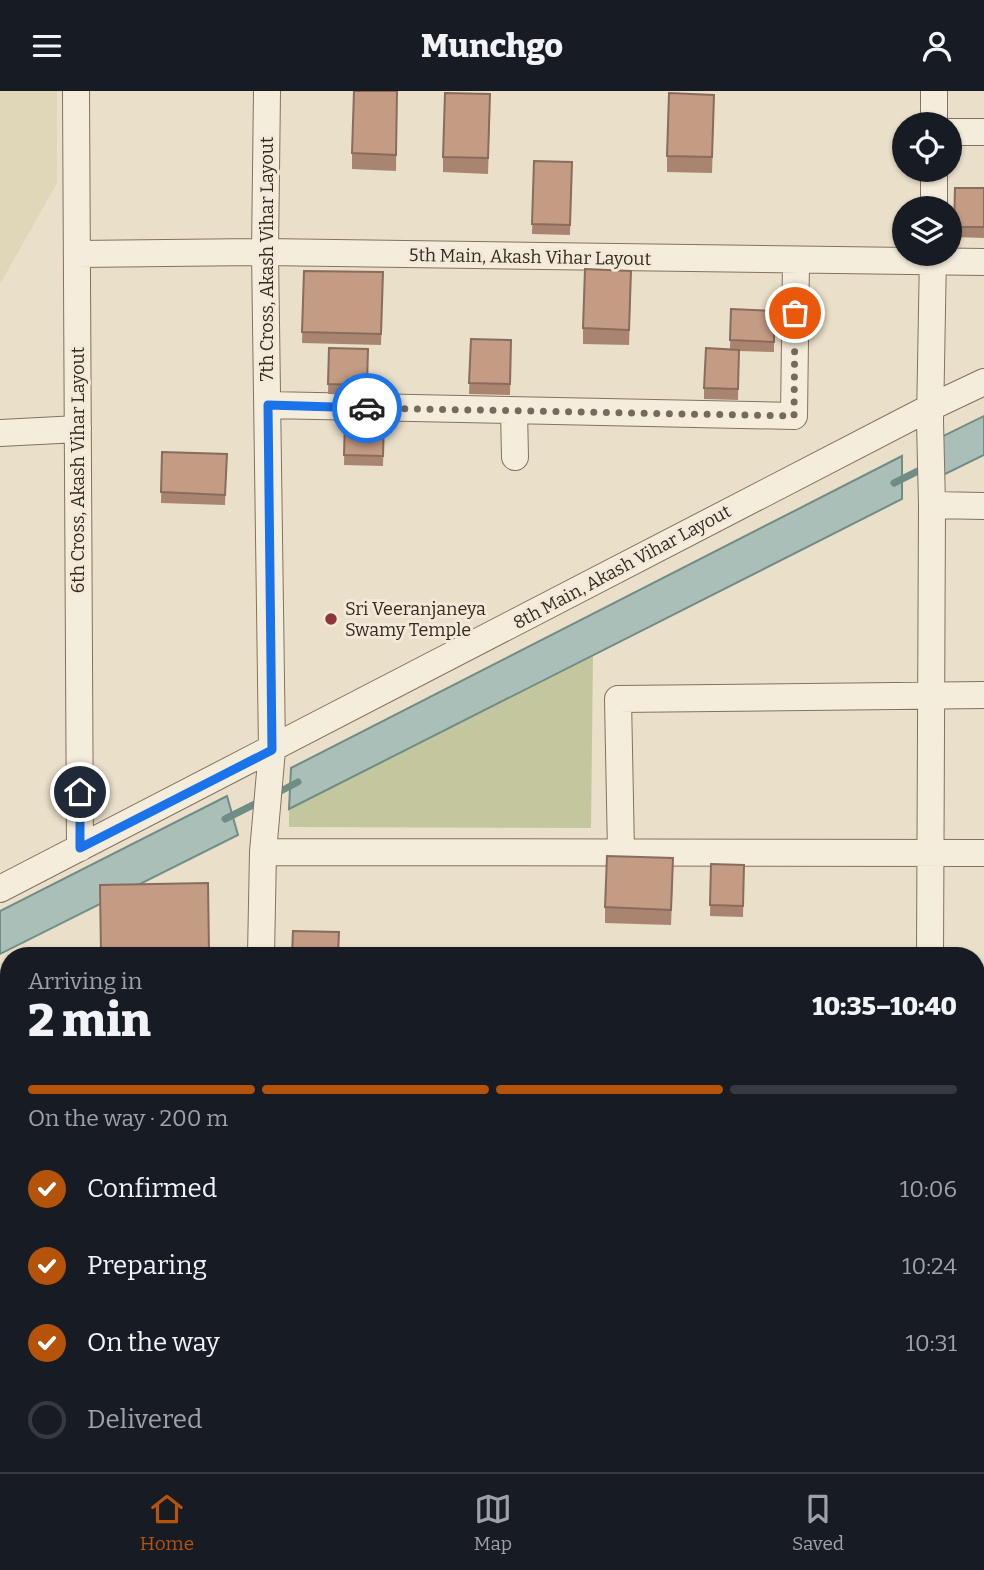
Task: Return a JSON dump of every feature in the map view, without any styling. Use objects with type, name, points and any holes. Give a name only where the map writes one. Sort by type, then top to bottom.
[{"type":"street","name":"6th Cross, Akash Vihar Layout","points":[[76,91],[80,848]]},
{"type":"street","name":"7th Cross, Akash Vihar Layout","points":[[261,947],[263,852],[271,756],[265,253],[267,91]]},
{"type":"street","points":[[934,91],[934,112]]},
{"type":"street","points":[[962,132],[984,132]]},
{"type":"street","name":"5th Main, Akash Vihar Layout","points":[[77,254],[265,253],[796,261],[892,259]]},
{"type":"street","name":"5th Main, Akash Vihar Layout","points":[[962,260],[984,262]]},
{"type":"street","points":[[268,405],[794,416],[796,261]]},
{"type":"street","points":[[930,947],[933,266]]},
{"type":"street","name":"8th Main, Akash Vihar Layout","points":[[0,889],[271,756],[931,414],[984,382]]},
{"type":"street","points":[[514,411],[515,457]]},
{"type":"street","points":[[0,433],[78,429]]},
{"type":"street","points":[[932,505],[984,506]]},
{"type":"street","points":[[621,852],[618,699],[984,695]]},
{"type":"street","points":[[263,852],[984,853]]},
{"type":"shaded area","points":[[0,91],[57,91],[57,183],[0,284]]},
{"type":"green space","points":[[593,655],[591,828],[289,827],[289,809]]},
{"type":"water","points":[[984,416],[984,455],[939,477],[937,439]]},
{"type":"water","points":[[902,456],[902,499],[289,809],[291,768]]},
{"type":"water","points":[[227,796],[238,835],[14,947],[0,947],[0,911]]},
{"type":"building","points":[[354,91],[397,91],[396,155],[352,153]]},
{"type":"building","points":[[445,93],[490,94],[488,158],[443,157]]},
{"type":"building","points":[[669,93],[714,95],[712,157],[667,156]]},
{"type":"building","points":[[534,161],[572,162],[570,225],[532,224]]},
{"type":"building","points":[[955,188],[984,188],[984,227],[962,227],[962,196],[955,196]]},
{"type":"building","points":[[585,269],[631,271],[629,330],[583,328]]},
{"type":"building","points":[[304,271],[383,272],[381,334],[302,332]]},
{"type":"building","points":[[731,309],[774,311],[774,342],[730,340]]},
{"type":"building","points":[[471,339],[511,340],[510,384],[469,383]]},
{"type":"building","points":[[329,348],[368,349],[367,385],[328,384]]},
{"type":"building","points":[[706,348],[739,350],[738,389],[704,388]]},
{"type":"building","points":[[345,419],[384,420],[383,456],[344,455]]},
{"type":"building","points":[[162,452],[227,454],[225,495],[161,492]]},
{"type":"building","points":[[607,856],[673,858],[671,910],[605,907]]},
{"type":"building","points":[[711,864],[744,865],[743,906],[710,905]]},
{"type":"building","points":[[208,883],[209,947],[101,947],[100,885]]},
{"type":"building","points":[[293,931],[339,932],[338,947],[292,947]]},
{"type":"waterway","points":[[894,483],[924,468]]},
{"type":"waterway","points":[[275,794],[298,782]]},
{"type":"waterway","points":[[225,819],[261,801]]},
{"type":"way so far","points":[[367,408],[794,416],[795,313]]},
{"type":"place","name":"Sri Veeranjaneya Swamy Temple","points":[[331,619]]},
{"type":"route","points":[[80,792],[80,848],[272,750],[268,405],[367,408]]}]
